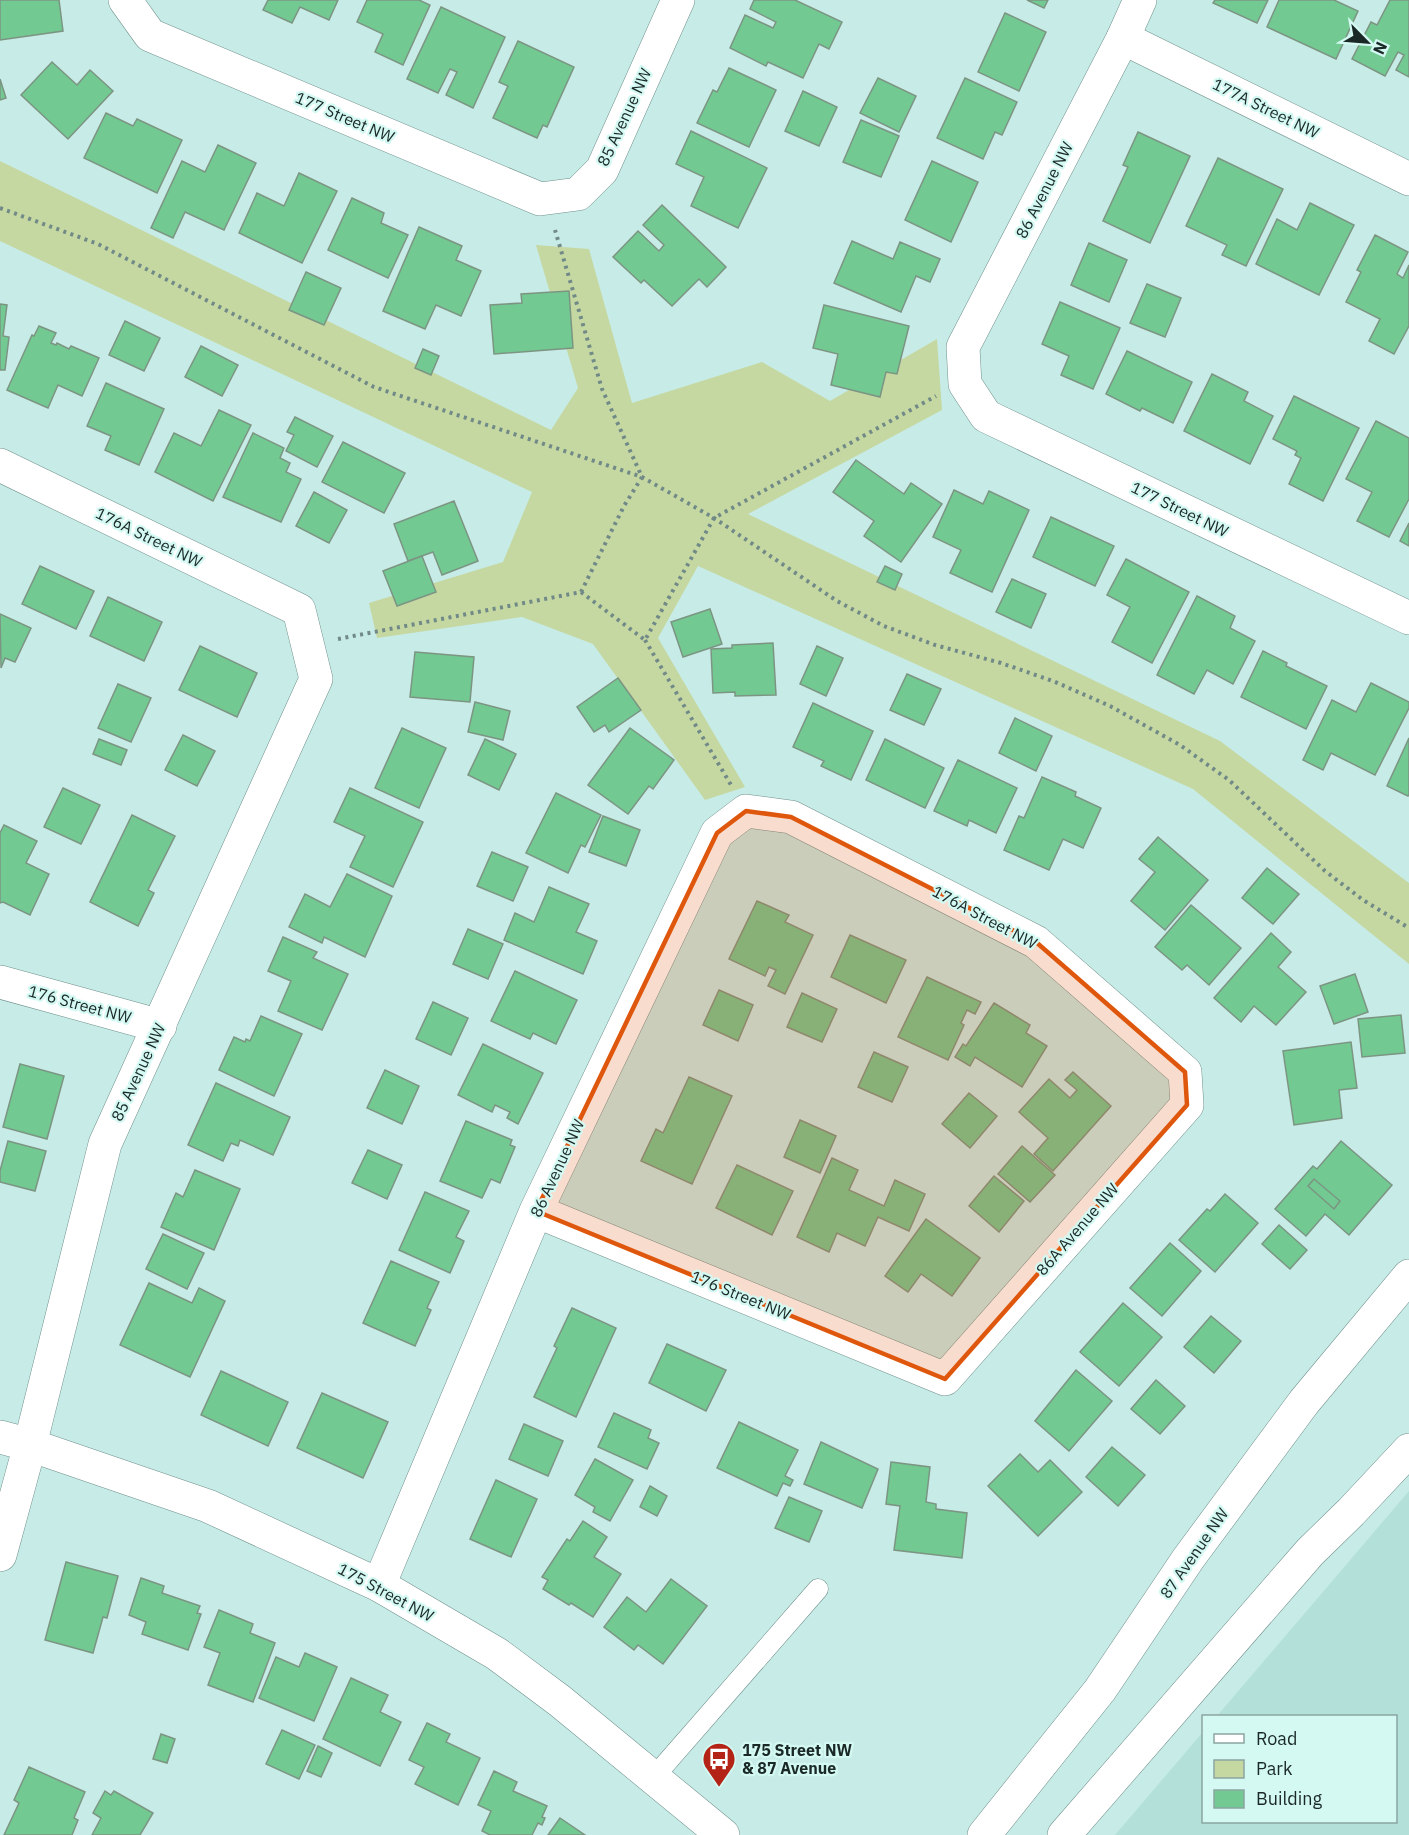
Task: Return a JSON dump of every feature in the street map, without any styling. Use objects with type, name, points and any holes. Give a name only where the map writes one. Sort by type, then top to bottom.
[{"type":"street","name":"177 Street NW","points":[[125,0],[150,34],[540,199]]},
{"type":"street","name":"85 Avenue NW","points":[[540,199],[578,194],[602,170],[678,0]]},
{"type":"street","name":"86 Avenue NW","points":[[965,384],[963,347],[1123,38],[1140,0]]},
{"type":"street","name":"177A Street NW","points":[[1123,38],[1409,179]]},
{"type":"street","name":"177 Street NW","points":[[965,384],[986,416],[1409,618]]},
{"type":"street","name":"176A Street NW","points":[[0,465],[299,609]]},
{"type":"street","name":"85 Avenue NW","points":[[0,1555],[15,1441],[105,1144],[316,680],[299,609]]},
{"type":"street","name":"86 Avenue NW","points":[[379,1585],[536,1211],[717,833],[746,811]]},
{"type":"street","name":"176A Street NW","points":[[746,811],[791,817],[1036,942],[1185,1072]]},
{"type":"street","name":"176 Street NW","points":[[0,982],[160,1026]]},
{"type":"street","name":"86A Avenue NW","points":[[945,1379],[1187,1104],[1185,1072]]},
{"type":"street","name":"176 Street NW","points":[[536,1211],[945,1379]]},
{"type":"street","name":"87 Avenue NW","points":[[984,1835],[1100,1690],[1188,1559],[1304,1402],[1409,1276]]},
{"type":"street","name":"175 Street NW","points":[[15,1441],[208,1506],[379,1585],[497,1654],[560,1701],[723,1835]]},
{"type":"street","points":[[1064,1835],[1310,1552],[1409,1450]]},
{"type":"lane","points":[[654,1777],[818,1589]]},
{"type":"path","points":[[540,199],[552,222],[602,389],[642,477]]},
{"type":"path","points":[[0,208],[98,244],[374,387],[642,477],[714,518],[837,602],[884,626],[935,645],[1053,681],[1110,706],[1180,745],[1229,780],[1325,871],[1363,900],[1409,928]]},
{"type":"path","points":[[645,640],[714,518],[928,400],[965,384]]},
{"type":"path","points":[[581,592],[624,506],[642,477]]},
{"type":"path","points":[[307,644],[581,592],[645,640],[746,811]]},
{"type":"highlighted area","points":[[746,811],[791,817],[1036,942],[1185,1072],[1187,1105],[945,1379],[536,1211],[717,833]]},
{"type":"shaded area","points":[[1409,1491],[1409,1835],[1115,1835],[1202,1733],[1202,1823],[1397,1823],[1397,1715],[1218,1715]]},
{"type":"green space","points":[[0,161],[551,430],[578,388],[536,245],[589,249],[632,403],[762,362],[830,401],[937,339],[942,410],[748,514],[1220,741],[1409,883],[1409,964],[1193,789],[698,566],[658,638],[745,787],[705,800],[593,644],[522,617],[377,638],[369,603],[503,562],[532,492],[0,241]]},
{"type":"building","points":[[0,0],[59,0],[63,31],[0,40]]},
{"type":"building","points":[[268,0],[338,0],[329,20],[300,7],[292,23],[263,10]]},
{"type":"building","points":[[367,0],[419,0],[430,5],[403,65],[375,52],[383,34],[357,22]]},
{"type":"building","points":[[754,0],[795,0],[842,22],[829,49],[819,44],[803,78],[768,62],[766,66],[730,48],[745,15],[773,28],[776,22],[750,9]]},
{"type":"building","points":[[1027,0],[1048,0],[1044,8]]},
{"type":"building","points":[[1215,0],[1268,0],[1257,23],[1213,3]]},
{"type":"building","points":[[1279,0],[1334,0],[1358,11],[1336,59],[1267,27]]},
{"type":"building","points":[[1390,0],[1409,0],[1409,77],[1396,70],[1404,55],[1398,52],[1385,76],[1352,59],[1371,22],[1377,25]]},
{"type":"building","points":[[441,7],[505,37],[473,108],[446,95],[457,72],[450,69],[438,93],[407,79]]},
{"type":"building","points":[[1005,13],[1046,32],[1019,91],[978,72]]},
{"type":"building","points":[[518,41],[574,67],[547,127],[543,125],[537,138],[493,118],[508,86],[499,82]]},
{"type":"building","points":[[52,62],[77,85],[90,70],[113,91],[68,139],[21,95]]},
{"type":"building","points":[[729,68],[776,90],[749,147],[697,123],[713,90],[717,92]]},
{"type":"building","points":[[878,78],[916,96],[899,132],[860,113]]},
{"type":"building","points":[[965,78],[1017,102],[1002,135],[995,132],[983,159],[937,138]]},
{"type":"building","points":[[0,79],[6,98],[0,100]]},
{"type":"building","points":[[803,91],[837,107],[819,146],[785,131]]},
{"type":"building","points":[[106,113],[133,126],[137,119],[182,140],[157,193],[84,158]]},
{"type":"building","points":[[861,120],[899,136],[881,177],[843,162]]},
{"type":"building","points":[[691,131],[767,168],[738,228],[691,206],[704,177],[676,164]]},
{"type":"building","points":[[1138,132],[1190,156],[1150,243],[1103,221],[1128,167],[1123,165]]},
{"type":"building","points":[[218,145],[256,163],[224,230],[185,212],[173,238],[151,228],[182,161],[205,172]]},
{"type":"building","points":[[1218,158],[1283,189],[1246,266],[1222,255],[1227,245],[1186,226]]},
{"type":"building","points":[[932,161],[978,182],[951,242],[905,220]]},
{"type":"building","points":[[299,173],[337,191],[302,263],[239,233],[257,193],[284,206]]},
{"type":"building","points":[[352,198],[384,213],[381,223],[408,235],[388,278],[328,250]]},
{"type":"building","points":[[1310,203],[1354,225],[1319,295],[1256,264],[1277,219],[1297,230]]},
{"type":"building","points":[[662,205],[726,267],[707,287],[699,279],[672,306],[644,280],[641,283],[613,257],[638,231],[659,251],[664,245],[643,225]]},
{"type":"building","points":[[419,227],[462,246],[456,260],[481,271],[461,316],[436,305],[425,329],[383,311]]},
{"type":"building","points":[[1375,235],[1408,252],[1397,274],[1403,278],[1409,265],[1409,326],[1394,354],[1369,341],[1380,319],[1346,302],[1361,272],[1357,270]]},
{"type":"building","points":[[852,241],[893,259],[900,242],[940,259],[930,282],[916,276],[901,312],[834,283]]},
{"type":"building","points":[[1089,243],[1127,260],[1109,302],[1071,285]]},
{"type":"building","points":[[306,272],[341,288],[324,325],[289,310]]},
{"type":"building","points":[[1147,284],[1181,298],[1165,337],[1130,323]]},
{"type":"building","points":[[569,291],[573,348],[494,354],[490,305],[522,303],[521,294]]},
{"type":"building","points":[[1060,302],[1120,328],[1093,389],[1061,375],[1069,356],[1042,344]]},
{"type":"building","points":[[0,304],[7,305],[3,336],[9,337],[5,370],[0,370]]},
{"type":"building","points":[[824,305],[909,326],[897,374],[886,372],[880,397],[831,385],[838,354],[813,348]]},
{"type":"building","points":[[125,321],[160,338],[144,371],[109,355]]},
{"type":"building","points":[[39,326],[56,333],[51,343],[56,345],[57,343],[69,349],[71,346],[99,358],[82,396],[58,385],[48,408],[7,390],[32,335],[34,336]]},
{"type":"building","points":[[201,346],[238,365],[222,396],[185,377]]},
{"type":"building","points":[[423,349],[439,356],[431,375],[415,368]]},
{"type":"building","points":[[1127,351],[1192,382],[1173,423],[1142,408],[1140,411],[1106,394]]},
{"type":"building","points":[[1212,374],[1248,392],[1244,401],[1273,416],[1250,464],[1184,431]]},
{"type":"building","points":[[106,383],[164,409],[139,465],[105,450],[111,436],[87,426]]},
{"type":"building","points":[[1294,396],[1359,428],[1323,501],[1289,484],[1301,458],[1295,455],[1297,451],[1273,439]]},
{"type":"building","points":[[219,410],[251,425],[213,501],[155,472],[174,433],[201,446]]},
{"type":"building","points":[[295,417],[333,436],[317,467],[286,451],[294,435],[287,432]]},
{"type":"building","points":[[1376,421],[1409,438],[1409,499],[1389,537],[1357,521],[1372,492],[1346,479]]},
{"type":"building","points":[[253,433],[284,448],[280,458],[290,463],[286,472],[301,479],[281,522],[223,497]]},
{"type":"building","points":[[343,442],[405,473],[384,513],[322,482]]},
{"type":"building","points":[[856,460],[904,494],[911,483],[942,504],[901,562],[864,536],[874,521],[833,492]]},
{"type":"building","points":[[954,490],[983,504],[989,491],[1029,510],[992,592],[950,573],[961,550],[933,537]]},
{"type":"building","points":[[314,492],[347,510],[329,543],[296,526]]},
{"type":"building","points":[[454,501],[478,561],[442,575],[433,552],[408,561],[394,524]]},
{"type":"building","points":[[1051,517],[1114,546],[1095,586],[1033,557]]},
{"type":"building","points":[[1409,523],[1409,546],[1400,541]]},
{"type":"building","points":[[422,556],[436,592],[397,606],[383,571]]},
{"type":"building","points":[[1126,559],[1189,592],[1152,663],[1112,642],[1130,607],[1107,595]]},
{"type":"building","points":[[40,566],[94,591],[76,629],[22,604]]},
{"type":"building","points":[[885,566],[902,574],[895,590],[877,582]]},
{"type":"building","points":[[1012,579],[1046,594],[1031,628],[996,612]]},
{"type":"building","points":[[1197,596],[1235,616],[1230,628],[1255,641],[1233,684],[1207,670],[1194,694],[1157,675]]},
{"type":"building","points":[[108,597],[162,622],[144,661],[90,636]]},
{"type":"building","points":[[710,609],[722,644],[683,657],[671,622]]},
{"type":"building","points":[[0,614],[31,628],[15,662],[5,658],[1,668]]},
{"type":"building","points":[[773,643],[776,695],[735,696],[735,692],[713,693],[711,649],[732,648],[732,645]]},
{"type":"building","points":[[200,646],[257,673],[237,717],[179,690]]},
{"type":"building","points":[[817,646],[843,658],[826,696],[800,684]]},
{"type":"building","points":[[1263,651],[1287,663],[1286,666],[1327,686],[1306,729],[1241,697]]},
{"type":"building","points":[[415,652],[474,657],[470,702],[410,697]]},
{"type":"building","points":[[907,674],[941,689],[924,725],[890,710]]},
{"type":"building","points":[[618,678],[641,710],[609,732],[605,725],[594,732],[577,707]]},
{"type":"building","points":[[1371,683],[1409,702],[1409,708],[1375,775],[1331,753],[1323,770],[1303,760],[1332,700],[1356,712]]},
{"type":"building","points":[[118,684],[151,698],[131,742],[98,728]]},
{"type":"building","points":[[475,702],[510,711],[503,740],[468,732]]},
{"type":"building","points":[[813,703],[873,731],[851,780],[821,766],[824,761],[793,747]]},
{"type":"building","points":[[1015,718],[1052,736],[1036,771],[999,753]]},
{"type":"building","points":[[402,728],[446,748],[419,808],[375,788]]},
{"type":"building","points":[[630,728],[674,760],[653,789],[649,786],[628,814],[588,785]]},
{"type":"building","points":[[183,735],[215,751],[197,786],[165,770]]},
{"type":"building","points":[[1409,738],[1409,795],[1408,796],[1387,786]]},
{"type":"building","points":[[99,739],[127,750],[121,765],[93,754]]},
{"type":"building","points":[[485,739],[516,754],[499,790],[468,775]]},
{"type":"building","points":[[885,739],[944,768],[925,808],[866,780]]},
{"type":"building","points":[[958,760],[1017,788],[996,833],[969,820],[967,826],[934,811]]},
{"type":"building","points":[[1042,777],[1076,792],[1075,796],[1101,808],[1083,848],[1063,839],[1049,870],[1004,850],[1019,816],[1024,818]]},
{"type":"building","points":[[63,788],[100,805],[81,844],[44,827]]},
{"type":"building","points":[[350,788],[423,822],[393,887],[350,867],[365,836],[334,822]]},
{"type":"building","points":[[556,793],[601,815],[585,847],[581,845],[568,873],[526,853]]},
{"type":"building","points":[[132,815],[175,836],[148,890],[154,893],[138,926],[90,902]]},
{"type":"building","points":[[603,816],[640,830],[626,866],[589,852]]},
{"type":"building","points":[[4,825],[37,841],[26,863],[49,874],[30,915],[3,902],[0,903],[0,833]]},
{"type":"building","points":[[1158,837],[1208,880],[1165,930],[1131,901],[1155,872],[1139,859]]},
{"type":"building","points":[[492,852],[528,867],[513,901],[477,886]]},
{"type":"building","points":[[1267,868],[1299,894],[1273,924],[1242,898]]},
{"type":"building","points":[[347,874],[392,896],[365,957],[324,937],[322,943],[289,927],[305,894],[330,907]]},
{"type":"building","points":[[549,887],[589,904],[576,932],[597,941],[583,974],[504,940],[515,913],[534,922]]},
{"type":"building","points":[[757,901],[789,915],[785,922],[813,935],[785,994],[768,986],[776,970],[769,967],[765,976],[729,959]]},
{"type":"building","points":[[1191,905],[1241,948],[1209,985],[1187,965],[1182,970],[1155,947]]},
{"type":"building","points":[[468,929],[503,944],[488,979],[453,964]]},
{"type":"building","points":[[1271,933],[1291,952],[1278,967],[1306,992],[1276,1025],[1254,1006],[1241,1022],[1214,998]]},
{"type":"building","points":[[850,935],[906,960],[886,1003],[831,977]]},
{"type":"building","points":[[283,937],[317,952],[313,958],[348,974],[322,1030],[278,1011],[291,981],[268,971]]},
{"type":"building","points":[[515,971],[577,1000],[556,1044],[533,1033],[530,1039],[491,1021]]},
{"type":"building","points":[[1355,974],[1368,1012],[1334,1024],[1320,986]]},
{"type":"building","points":[[927,977],[981,1002],[975,1014],[967,1010],[961,1023],[964,1025],[948,1060],[898,1037]]},
{"type":"building","points":[[719,990],[753,1005],[738,1041],[703,1025]]},
{"type":"building","points":[[802,993],[837,1009],[822,1042],[787,1027]]},
{"type":"building","points":[[433,1002],[468,1018],[451,1055],[416,1039]]},
{"type":"building","points":[[994,1003],[1030,1025],[1026,1033],[1047,1046],[1022,1087],[975,1057],[970,1066],[955,1057],[963,1044],[966,1046]]},
{"type":"building","points":[[1401,1015],[1405,1053],[1362,1057],[1358,1019]]},
{"type":"building","points":[[261,1016],[302,1034],[274,1096],[219,1070],[234,1037],[245,1042],[246,1039],[250,1041]]},
{"type":"building","points":[[1351,1042],[1357,1088],[1339,1090],[1342,1118],[1294,1125],[1283,1051]]},
{"type":"building","points":[[483,1044],[543,1073],[518,1124],[507,1118],[510,1112],[495,1105],[492,1112],[458,1095]]},
{"type":"building","points":[[874,1052],[908,1067],[892,1102],[858,1087]]},
{"type":"building","points":[[20,1064],[64,1076],[47,1139],[3,1127]]},
{"type":"building","points":[[385,1070],[419,1086],[402,1124],[367,1108]]},
{"type":"building","points":[[1073,1072],[1111,1106],[1053,1171],[1034,1154],[1048,1138],[1019,1112],[1049,1079],[1070,1098],[1077,1090],[1065,1080]]},
{"type":"building","points":[[689,1077],[732,1096],[692,1184],[641,1161],[656,1129],[663,1133]]},
{"type":"building","points":[[216,1083],[290,1117],[273,1155],[240,1140],[238,1146],[231,1143],[223,1161],[188,1145]]},
{"type":"building","points":[[969,1093],[997,1116],[970,1148],[942,1124]]},
{"type":"building","points":[[800,1120],[836,1136],[820,1173],[784,1157]]},
{"type":"building","points":[[466,1121],[512,1140],[510,1145],[515,1147],[500,1183],[491,1179],[482,1198],[440,1181]]},
{"type":"building","points":[[8,1141],[46,1151],[35,1191],[0,1182],[0,1171]]},
{"type":"building","points":[[1341,1141],[1392,1185],[1349,1235],[1325,1214],[1306,1236],[1275,1209],[1313,1166],[1317,1169]]},
{"type":"building","points":[[1022,1146],[1055,1175],[1030,1202],[998,1174]]},
{"type":"building","points":[[368,1150],[402,1165],[387,1199],[352,1183]]},
{"type":"building","points":[[832,1158],[858,1170],[849,1190],[884,1206],[895,1180],[925,1194],[909,1231],[878,1217],[865,1246],[837,1233],[829,1252],[797,1237]]},
{"type":"building","points":[[737,1165],[793,1191],[772,1235],[716,1208]]},
{"type":"building","points":[[195,1170],[240,1189],[214,1250],[161,1227],[176,1193],[183,1197]]},
{"type":"building","points":[[994,1176],[1024,1201],[999,1232],[969,1206]]},
{"type":"building","points":[[1314,1179],[1340,1201],[1334,1209],[1308,1186]]},
{"type":"building","points":[[425,1192],[469,1211],[456,1237],[464,1241],[450,1273],[399,1250]]},
{"type":"building","points":[[1225,1194],[1258,1223],[1215,1272],[1179,1240],[1207,1209],[1210,1211]]},
{"type":"building","points":[[926,1219],[980,1258],[952,1296],[921,1274],[908,1292],[885,1276]]},
{"type":"building","points":[[1279,1225],[1307,1250],[1290,1269],[1262,1244]]},
{"type":"building","points":[[163,1234],[204,1253],[187,1289],[146,1269]]},
{"type":"building","points":[[1170,1243],[1201,1271],[1162,1316],[1130,1288]]},
{"type":"building","points":[[391,1261],[439,1282],[427,1308],[431,1310],[415,1346],[363,1323]]},
{"type":"building","points":[[149,1283],[192,1303],[199,1288],[225,1301],[190,1377],[120,1345]]},
{"type":"building","points":[[1123,1303],[1162,1337],[1119,1386],[1080,1352]]},
{"type":"building","points":[[572,1308],[616,1328],[576,1417],[534,1397],[557,1348],[554,1346]]},
{"type":"building","points":[[1211,1316],[1241,1341],[1214,1373],[1184,1347]]},
{"type":"building","points":[[667,1344],[726,1370],[706,1411],[649,1383]]},
{"type":"building","points":[[1076,1370],[1112,1401],[1069,1451],[1035,1421]]},
{"type":"building","points":[[221,1371],[288,1402],[268,1446],[201,1415]]},
{"type":"building","points":[[1156,1380],[1185,1406],[1160,1434],[1131,1409]]},
{"type":"building","points":[[322,1393],[388,1422],[363,1478],[297,1448]]},
{"type":"building","points":[[614,1413],[651,1430],[648,1438],[659,1443],[647,1469],[598,1447]]},
{"type":"building","points":[[739,1422],[798,1450],[785,1476],[793,1480],[790,1486],[783,1483],[777,1496],[717,1468]]},
{"type":"building","points":[[524,1424],[563,1441],[548,1476],[509,1459]]},
{"type":"building","points":[[821,1442],[878,1469],[862,1508],[804,1484]]},
{"type":"building","points":[[1112,1447],[1145,1475],[1118,1506],[1086,1477]]},
{"type":"building","points":[[1020,1454],[1038,1472],[1050,1460],[1082,1492],[1038,1536],[988,1486]]},
{"type":"building","points":[[595,1459],[633,1480],[610,1521],[593,1512],[595,1507],[575,1495]]},
{"type":"building","points":[[891,1462],[930,1467],[926,1502],[936,1504],[936,1509],[967,1513],[962,1558],[894,1550],[900,1506],[886,1504]]},
{"type":"building","points":[[496,1480],[537,1499],[511,1557],[470,1539]]},
{"type":"building","points":[[650,1486],[667,1496],[657,1516],[640,1507]]},
{"type":"building","points":[[789,1497],[822,1511],[809,1542],[775,1528]]},
{"type":"building","points":[[583,1521],[607,1537],[594,1557],[621,1574],[593,1617],[543,1589],[548,1580],[542,1577],[567,1539],[570,1541]]},
{"type":"building","points":[[66,1562],[118,1576],[107,1618],[103,1617],[93,1653],[45,1640]]},
{"type":"building","points":[[141,1578],[164,1586],[162,1593],[200,1606],[197,1613],[201,1614],[188,1650],[142,1634],[146,1622],[129,1615]]},
{"type":"building","points":[[671,1579],[707,1606],[663,1664],[638,1645],[634,1650],[604,1627],[627,1597],[646,1612]]},
{"type":"building","points":[[219,1610],[253,1624],[250,1633],[275,1643],[253,1702],[208,1685],[220,1653],[204,1647]]},
{"type":"building","points":[[305,1653],[337,1667],[314,1721],[259,1698],[276,1657],[299,1667]]},
{"type":"building","points":[[351,1678],[388,1695],[380,1712],[401,1722],[380,1766],[323,1739]]},
{"type":"building","points":[[427,1723],[450,1734],[446,1742],[480,1758],[458,1805],[415,1784],[424,1767],[409,1760]]},
{"type":"building","points":[[282,1730],[315,1745],[299,1779],[266,1764]]},
{"type":"building","points":[[161,1734],[175,1739],[167,1763],[153,1759]]},
{"type":"building","points":[[318,1746],[332,1753],[321,1777],[307,1771]]},
{"type":"building","points":[[29,1767],[85,1792],[74,1818],[78,1820],[72,1835],[4,1835],[19,1803],[14,1800]]},
{"type":"building","points":[[494,1771],[517,1782],[513,1791],[547,1806],[542,1817],[545,1818],[542,1825],[538,1823],[532,1835],[490,1835],[482,1831],[491,1811],[478,1805]]},
{"type":"building","points":[[105,1791],[111,1795],[114,1791],[153,1813],[140,1835],[92,1835],[101,1818],[93,1813]]},
{"type":"building","points":[[560,1818],[585,1835],[548,1835]]},
{"type":"place","name":"175 Street NW & 87 Avenue","points":[[719,1788]]}]
